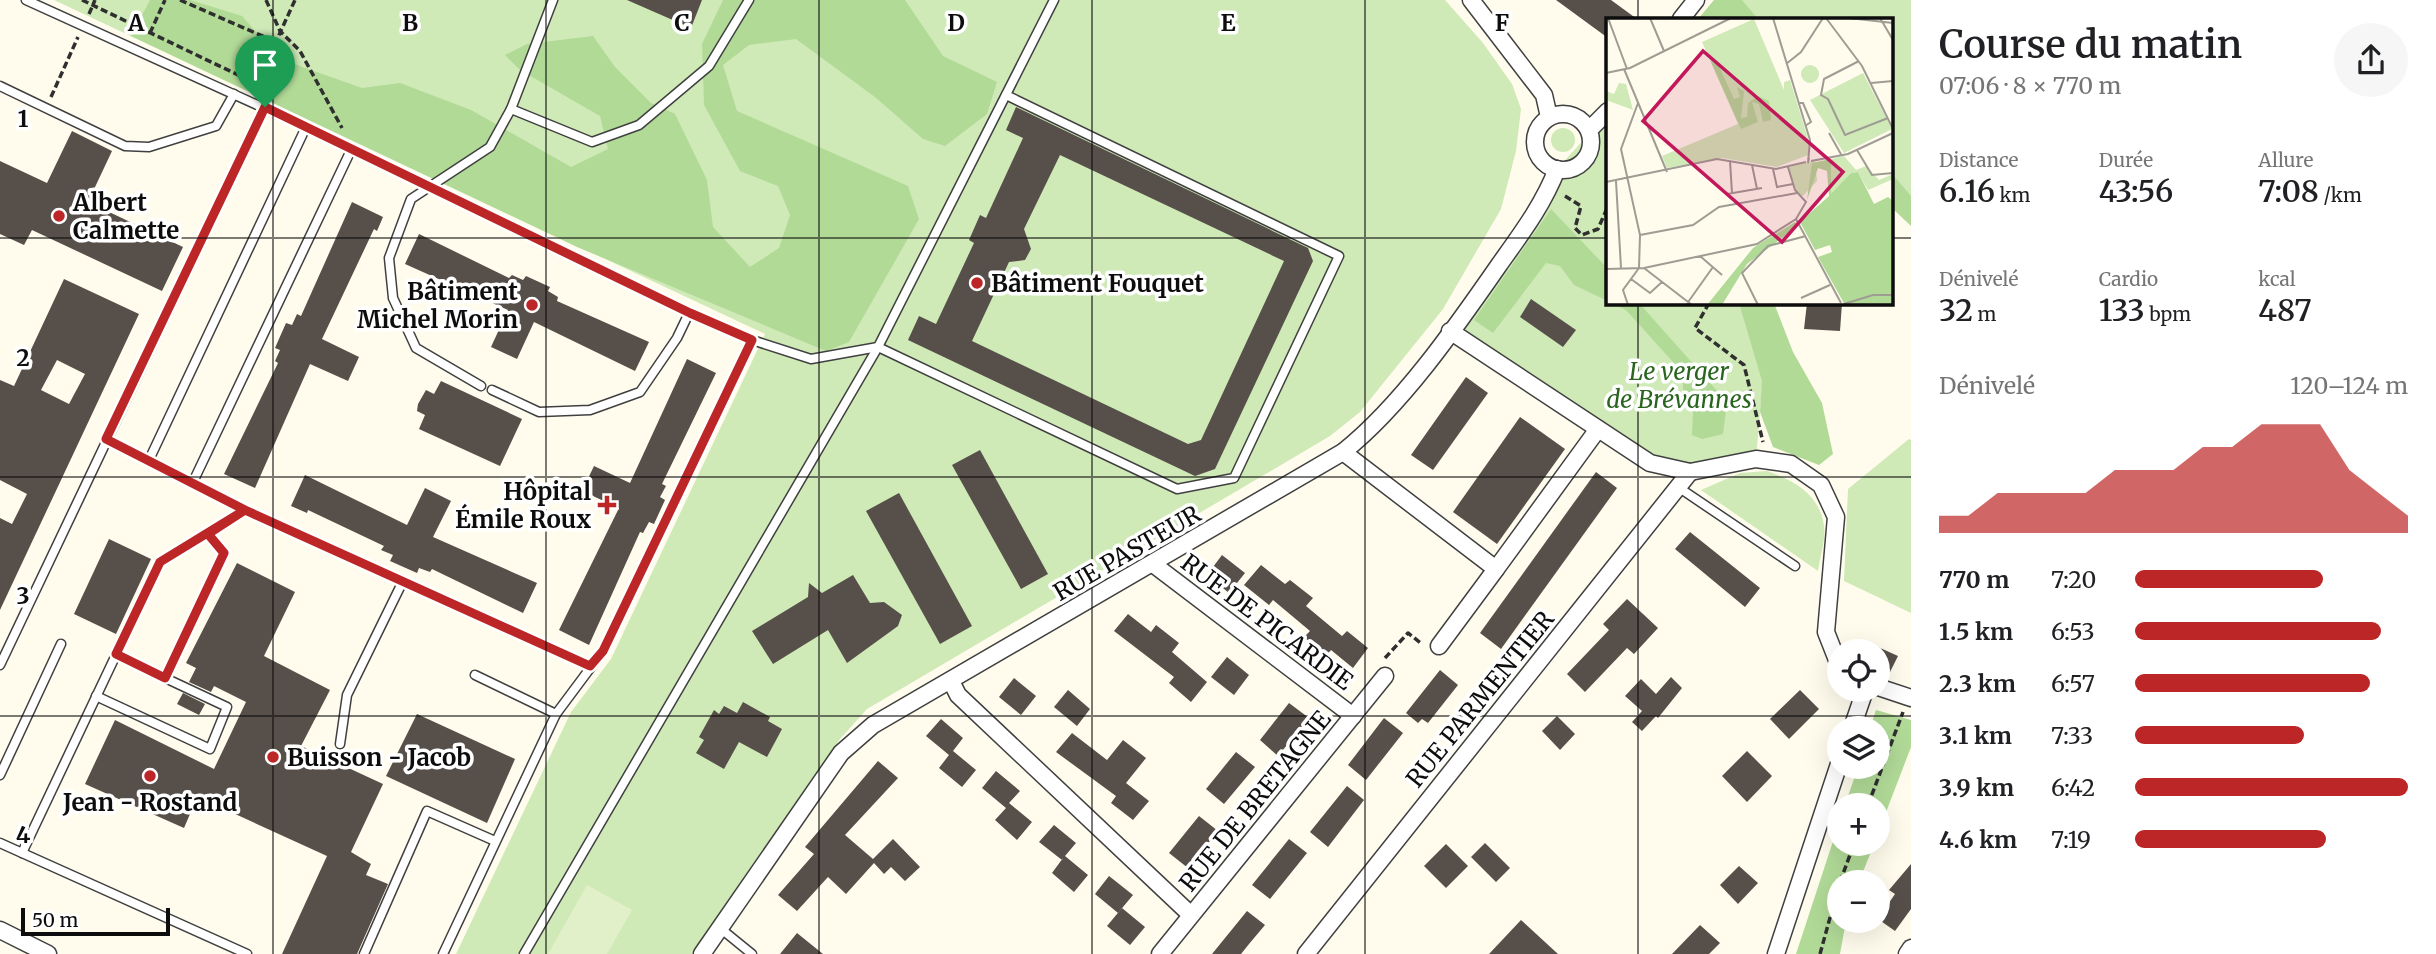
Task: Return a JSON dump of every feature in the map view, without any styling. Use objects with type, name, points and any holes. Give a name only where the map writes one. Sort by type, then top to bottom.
[{"type":"street","points":[[1471,0],[1544,95],[1549,117]]},
{"type":"street","points":[[1682,18],[1696,0]]},
{"type":"street","points":[[1567,113],[1584,122],[1589,130],[1591,148],[1582,163],[1566,170],[1557,169],[1541,159],[1534,141],[1541,123],[1549,117],[1567,113]]},
{"type":"street","points":[[1589,130],[1606,113]]},
{"type":"street","name":"RUE PASTEUR","points":[[702,954],[841,752],[873,725],[1343,452],[1388,411],[1542,204],[1557,169]]},
{"type":"street","points":[[1450,331],[1650,463],[1690,472],[1756,459],[1791,464],[1821,485],[1836,517],[1826,632],[1829,639]]},
{"type":"street","points":[[1439,646],[1598,429]]},
{"type":"street","points":[[1343,452],[1496,569]]},
{"type":"street","name":"RUE PARMENTIER","points":[[1312,952],[1690,472]]},
{"type":"street","name":"RUE DE PICARDIE","points":[[1153,564],[1353,716]]},
{"type":"street","name":"RUE DE BRETAGNE","points":[[1160,954],[1385,676]]},
{"type":"street","points":[[951,681],[958,695],[1191,915]]},
{"type":"street","points":[[1890,691],[1910,698]]},
{"type":"street","points":[[1776,954],[1834,779]]},
{"type":"street","points":[[0,930],[48,954]]},
{"type":"street","points":[[1906,954],[1911,948]]},
{"type":"lane","points":[[26,0],[265,107],[690,313],[752,340],[811,359],[877,347],[1177,489],[1234,478],[1339,257],[1006,95]]},
{"type":"lane","points":[[481,386],[416,348],[393,298],[388,258],[411,199],[490,147],[511,109],[553,0]]},
{"type":"lane","points":[[511,109],[592,142],[639,125],[709,66],[749,0]]},
{"type":"lane","points":[[524,954],[877,347],[1054,0]]},
{"type":"lane","points":[[0,86],[125,146],[149,147],[216,126],[234,94]]},
{"type":"lane","points":[[0,665],[265,107]]},
{"type":"lane","points":[[149,460],[306,127]]},
{"type":"lane","points":[[193,482],[352,148]]},
{"type":"lane","points":[[492,390],[539,412],[590,410],[640,393],[677,338],[690,313]]},
{"type":"lane","points":[[443,954],[556,714],[603,651],[752,340]]},
{"type":"lane","points":[[106,439],[245,510],[590,666]]},
{"type":"lane","points":[[1678,487],[1795,566]]},
{"type":"lane","points":[[22,853],[160,562],[245,510]]},
{"type":"lane","points":[[165,678],[224,553],[208,534]]},
{"type":"lane","points":[[340,744],[347,695],[403,581]]},
{"type":"lane","points":[[0,775],[61,644]]},
{"type":"lane","points":[[96,696],[210,749],[227,707],[116,654]]},
{"type":"lane","points":[[475,675],[556,714]]},
{"type":"lane","points":[[364,954],[427,811],[495,841]]},
{"type":"lane","points":[[0,843],[247,954]]},
{"type":"lane","points":[[720,928],[752,954]]},
{"type":"path","points":[[82,0],[94,3],[150,33],[257,83]]},
{"type":"path","points":[[150,33],[165,0]]},
{"type":"path","points":[[180,0],[276,41]]},
{"type":"path","points":[[266,0],[281,31],[300,51],[352,148]]},
{"type":"path","points":[[249,101],[295,0]]},
{"type":"path","points":[[46,108],[94,3]]},
{"type":"path","points":[[1565,197],[1581,206],[1575,228],[1581,235],[1598,229],[1606,211]]},
{"type":"path","points":[[1708,304],[1695,328],[1744,365],[1767,461]]},
{"type":"path","points":[[1385,676],[1392,664],[1385,659],[1408,633],[1429,649],[1439,646]]},
{"type":"path","points":[[1873,793],[1910,698]]},
{"type":"path","points":[[1820,954],[1827,929]]},
{"type":"green space","points":[[54,0],[1445,0],[1483,43],[1512,84],[1521,109],[1516,151],[1501,209],[1443,309],[1360,412],[1330,436],[867,709],[840,739],[692,954],[456,954],[571,712],[611,659],[765,334]]},
{"type":"green space","points":[[150,0],[190,0],[242,16],[280,59],[362,88],[400,83],[471,110],[571,167],[608,149],[600,116],[520,70],[505,55],[527,44],[593,36],[615,67],[651,103],[675,114],[707,180],[713,227],[750,267],[779,248],[790,215],[778,186],[740,171],[704,105],[702,44],[723,0],[905,0],[943,56],[997,82],[987,114],[945,146],[923,139],[875,97],[796,39],[749,45],[723,65],[737,111],[908,186],[919,219],[849,342],[826,351],[577,247],[131,36]]},
{"type":"green space","points":[[1714,0],[1742,0],[1757,18],[1699,18]]},
{"type":"green space","points":[[1741,0],[1911,0],[1911,198],[1894,178],[1894,18],[1757,18]]},
{"type":"green space","name":"Le verger de Brévannes","points":[[1606,115],[1606,304],[1769,304],[1756,459],[1720,465],[1650,463],[1450,331],[1557,169]]},
{"type":"green space","points":[[1563,128],[1574,135],[1575,140],[1568,151],[1563,152],[1552,145],[1551,140],[1558,129]]},
{"type":"green space","points":[[1894,176],[1911,196],[1911,226],[1894,210]]},
{"type":"green space","points":[[1551,209],[1606,267],[1606,300],[1574,285],[1560,266],[1546,263],[1493,333],[1474,320]]},
{"type":"green space","points":[[1613,304],[1640,304],[1727,402],[1723,434],[1702,439],[1692,435],[1693,412],[1683,401],[1683,373],[1626,310]]},
{"type":"green space","points":[[1739,304],[1774,304],[1793,352],[1822,403],[1833,454],[1819,465],[1773,447],[1760,412],[1762,381]]},
{"type":"green space","points":[[1909,439],[1911,613],[1844,581],[1848,489]]},
{"type":"green space","points":[[1767,471],[1804,490],[1817,505],[1824,531],[1818,571],[1701,490],[1740,473]]},
{"type":"green space","points":[[1876,710],[1911,720],[1911,747],[1890,802],[1890,793],[1849,793],[1854,779],[1890,779],[1890,716],[1874,716]]},
{"type":"green space","points":[[1828,856],[1869,856],[1864,870],[1827,870],[1827,933],[1844,933],[1840,954],[1796,954]]},
{"type":"green space","points":[[587,885],[632,910],[607,954],[548,954]]},
{"type":"building","points":[[627,0],[702,0],[691,28]]},
{"type":"building","points":[[1556,0],[1611,0],[1636,18],[1606,18],[1606,37]]},
{"type":"building","name":"Bâtiment Fouquet","points":[[1016,107],[1308,248],[1313,261],[1215,469],[1195,476],[908,340],[919,316],[936,324],[974,243],[969,240],[980,215],[986,218],[1023,138],[1006,130]],"holes":[[[1060,155],[1284,261],[1201,440],[1188,444],[972,341],[1009,262],[1025,260],[1031,249],[1024,229]]]},
{"type":"building","name":"Albert Calmette","points":[[72,131],[112,151],[88,202],[183,247],[162,291],[32,230],[24,245],[0,234],[0,161],[47,183]]},
{"type":"building","points":[[352,202],[383,217],[377,231],[374,229],[322,339],[359,357],[348,381],[310,364],[255,488],[224,474],[278,363],[275,361],[280,350],[275,348],[286,323],[292,325],[297,314],[301,316]]},
{"type":"building","name":"Bâtiment Michel Morin","points":[[419,234],[509,278],[512,275],[523,280],[526,276],[550,287],[548,291],[558,297],[557,301],[649,342],[635,371],[534,322],[517,359],[491,347],[508,310],[405,264]]},
{"type":"building","points":[[64,279],[139,314],[0,610],[0,518],[12,524],[27,494],[0,480],[0,380],[14,386]],"holes":[[[57,360],[85,374],[69,404],[41,390]]]},
{"type":"building","points":[[1531,299],[1576,330],[1563,347],[1520,317]]},
{"type":"building","points":[[1807,304],[1842,304],[1840,331],[1804,329]]},
{"type":"building","points":[[687,359],[716,373],[662,484],[666,486],[660,497],[665,500],[654,524],[649,522],[643,533],[640,532],[589,645],[559,630],[619,508],[582,491],[594,466],[630,483]]},
{"type":"building","points":[[1466,377],[1488,393],[1433,470],[1411,455]]},
{"type":"building","points":[[441,381],[522,419],[500,466],[419,429],[425,415],[417,411],[418,404],[426,390],[434,394]]},
{"type":"building","points":[[1520,417],[1565,449],[1497,544],[1453,512]]},
{"type":"building","points":[[980,450],[1048,574],[1021,589],[952,465]]},
{"type":"building","points":[[1596,472],[1617,488],[1501,649],[1480,633]]},
{"type":"building","points":[[305,475],[407,525],[425,488],[451,501],[433,537],[537,583],[523,613],[432,569],[430,572],[419,568],[417,573],[390,561],[393,555],[381,550],[384,546],[308,510],[307,513],[291,506]]},
{"type":"building","points":[[899,493],[972,626],[940,644],[866,511]]},
{"type":"building","points":[[1690,532],[1760,588],[1745,607],[1675,549]]},
{"type":"building","points":[[109,539],[151,559],[116,634],[74,614]]},
{"type":"building","points":[[1222,555],[1245,573],[1229,593],[1207,575]]},
{"type":"building","points":[[237,563],[295,592],[264,656],[330,690],[301,746],[383,784],[351,852],[371,864],[366,875],[388,884],[357,954],[282,954],[327,856],[211,803],[204,813],[193,807],[184,828],[85,784],[115,720],[214,769],[246,702],[214,686],[211,692],[189,682],[196,668],[186,663]]},
{"type":"building","points":[[1261,565],[1285,584],[1290,580],[1313,598],[1306,606],[1342,636],[1347,631],[1368,648],[1353,668],[1331,650],[1326,656],[1304,637],[1310,631],[1273,600],[1269,605],[1244,585]]},
{"type":"building","points":[[853,575],[870,603],[884,602],[902,615],[898,626],[847,663],[828,630],[773,664],[752,631],[808,597],[809,583],[822,593]]},
{"type":"building","points":[[1627,599],[1658,628],[1634,654],[1627,648],[1585,692],[1567,674],[1609,630],[1603,624]]},
{"type":"building","points":[[1128,614],[1151,632],[1156,625],[1179,643],[1172,652],[1207,682],[1191,702],[1169,683],[1174,677],[1114,631]]},
{"type":"building","points":[[1890,652],[1898,656],[1890,672]]},
{"type":"building","points":[[1227,657],[1249,675],[1234,695],[1211,677]]},
{"type":"building","points":[[1440,670],[1458,685],[1428,723],[1422,719],[1418,723],[1406,713]]},
{"type":"building","points":[[1671,677],[1682,688],[1658,718],[1656,716],[1642,731],[1632,722],[1642,711],[1625,696],[1641,679],[1656,694]]},
{"type":"building","points":[[1014,678],[1036,696],[1021,715],[999,697]]},
{"type":"building","points":[[1068,690],[1090,709],[1077,726],[1054,707]]},
{"type":"building","points":[[1800,690],[1819,709],[1789,739],[1770,719]]},
{"type":"building","points":[[183,693],[205,704],[199,715],[177,704]]},
{"type":"building","points":[[743,702],[770,717],[768,721],[782,729],[767,757],[739,742],[724,769],[696,753],[704,740],[699,737],[714,710],[719,714],[724,706],[737,713]]},
{"type":"building","points":[[1289,703],[1309,718],[1278,756],[1260,740]]},
{"type":"building","points":[[417,714],[515,759],[487,823],[386,776]]},
{"type":"building","points":[[1557,716],[1575,734],[1560,750],[1542,731]]},
{"type":"building","points":[[1384,718],[1403,733],[1366,780],[1348,765]]},
{"type":"building","points":[[941,719],[963,738],[953,751],[976,770],[962,787],[939,768],[949,755],[926,736]]},
{"type":"building","points":[[1072,733],[1107,760],[1123,740],[1146,758],[1126,783],[1149,801],[1133,820],[1111,803],[1116,796],[1056,752]]},
{"type":"building","points":[[1747,751],[1772,776],[1747,802],[1722,776]]},
{"type":"building","points":[[1236,752],[1255,767],[1224,804],[1206,789]]},
{"type":"building","points":[[878,761],[898,778],[845,835],[873,859],[893,839],[920,867],[905,881],[891,867],[884,874],[874,863],[846,894],[828,877],[797,911],[778,895],[814,854],[805,847]]},
{"type":"building","points":[[996,771],[1020,791],[1009,803],[1032,822],[1017,840],[995,820],[1006,808],[982,788]]},
{"type":"building","points":[[1347,786],[1364,800],[1328,847],[1310,832]]},
{"type":"building","points":[[1199,816],[1218,831],[1188,868],[1169,853]]},
{"type":"building","points":[[1054,825],[1076,843],[1065,856],[1088,875],[1074,892],[1052,873],[1062,860],[1039,842]]},
{"type":"building","points":[[1289,839],[1307,853],[1270,899],[1252,885]]},
{"type":"building","points":[[1485,843],[1510,868],[1496,882],[1471,857]]},
{"type":"building","points":[[1446,844],[1468,866],[1446,888],[1424,866]]},
{"type":"building","points":[[1911,864],[1911,909],[1895,931],[1890,927],[1890,901],[1895,894],[1890,889]]},
{"type":"building","points":[[1739,866],[1758,883],[1738,904],[1720,885]]},
{"type":"building","points":[[1109,876],[1133,895],[1118,913],[1095,894]]},
{"type":"building","points":[[1122,908],[1145,927],[1130,945],[1107,926]]},
{"type":"building","points":[[1247,911],[1265,925],[1241,954],[1212,954]]},
{"type":"building","points":[[1521,920],[1558,954],[1489,954]]},
{"type":"building","points":[[1700,925],[1720,943],[1709,954],[1672,954]]},
{"type":"building","points":[[797,933],[823,954],[780,954]]},
{"type":"place","name":"Albert Calmette","points":[[59,216]]},
{"type":"place","name":"Bâtiment Fouquet","points":[[977,283]]},
{"type":"place","name":"Bâtiment Michel Morin","points":[[532,305]]},
{"type":"place","name":"Hôpital Émile Roux","points":[[607,505]]},
{"type":"place","name":"Buisson - Jacob","points":[[273,757]]},
{"type":"place","name":"Jean - Rostand","points":[[150,776]]},
{"type":"route","points":[[265,107],[106,439],[245,510],[160,562],[116,654],[165,678],[224,553],[208,534],[245,510],[590,666],[603,651],[752,340],[690,313],[265,107]]}]
